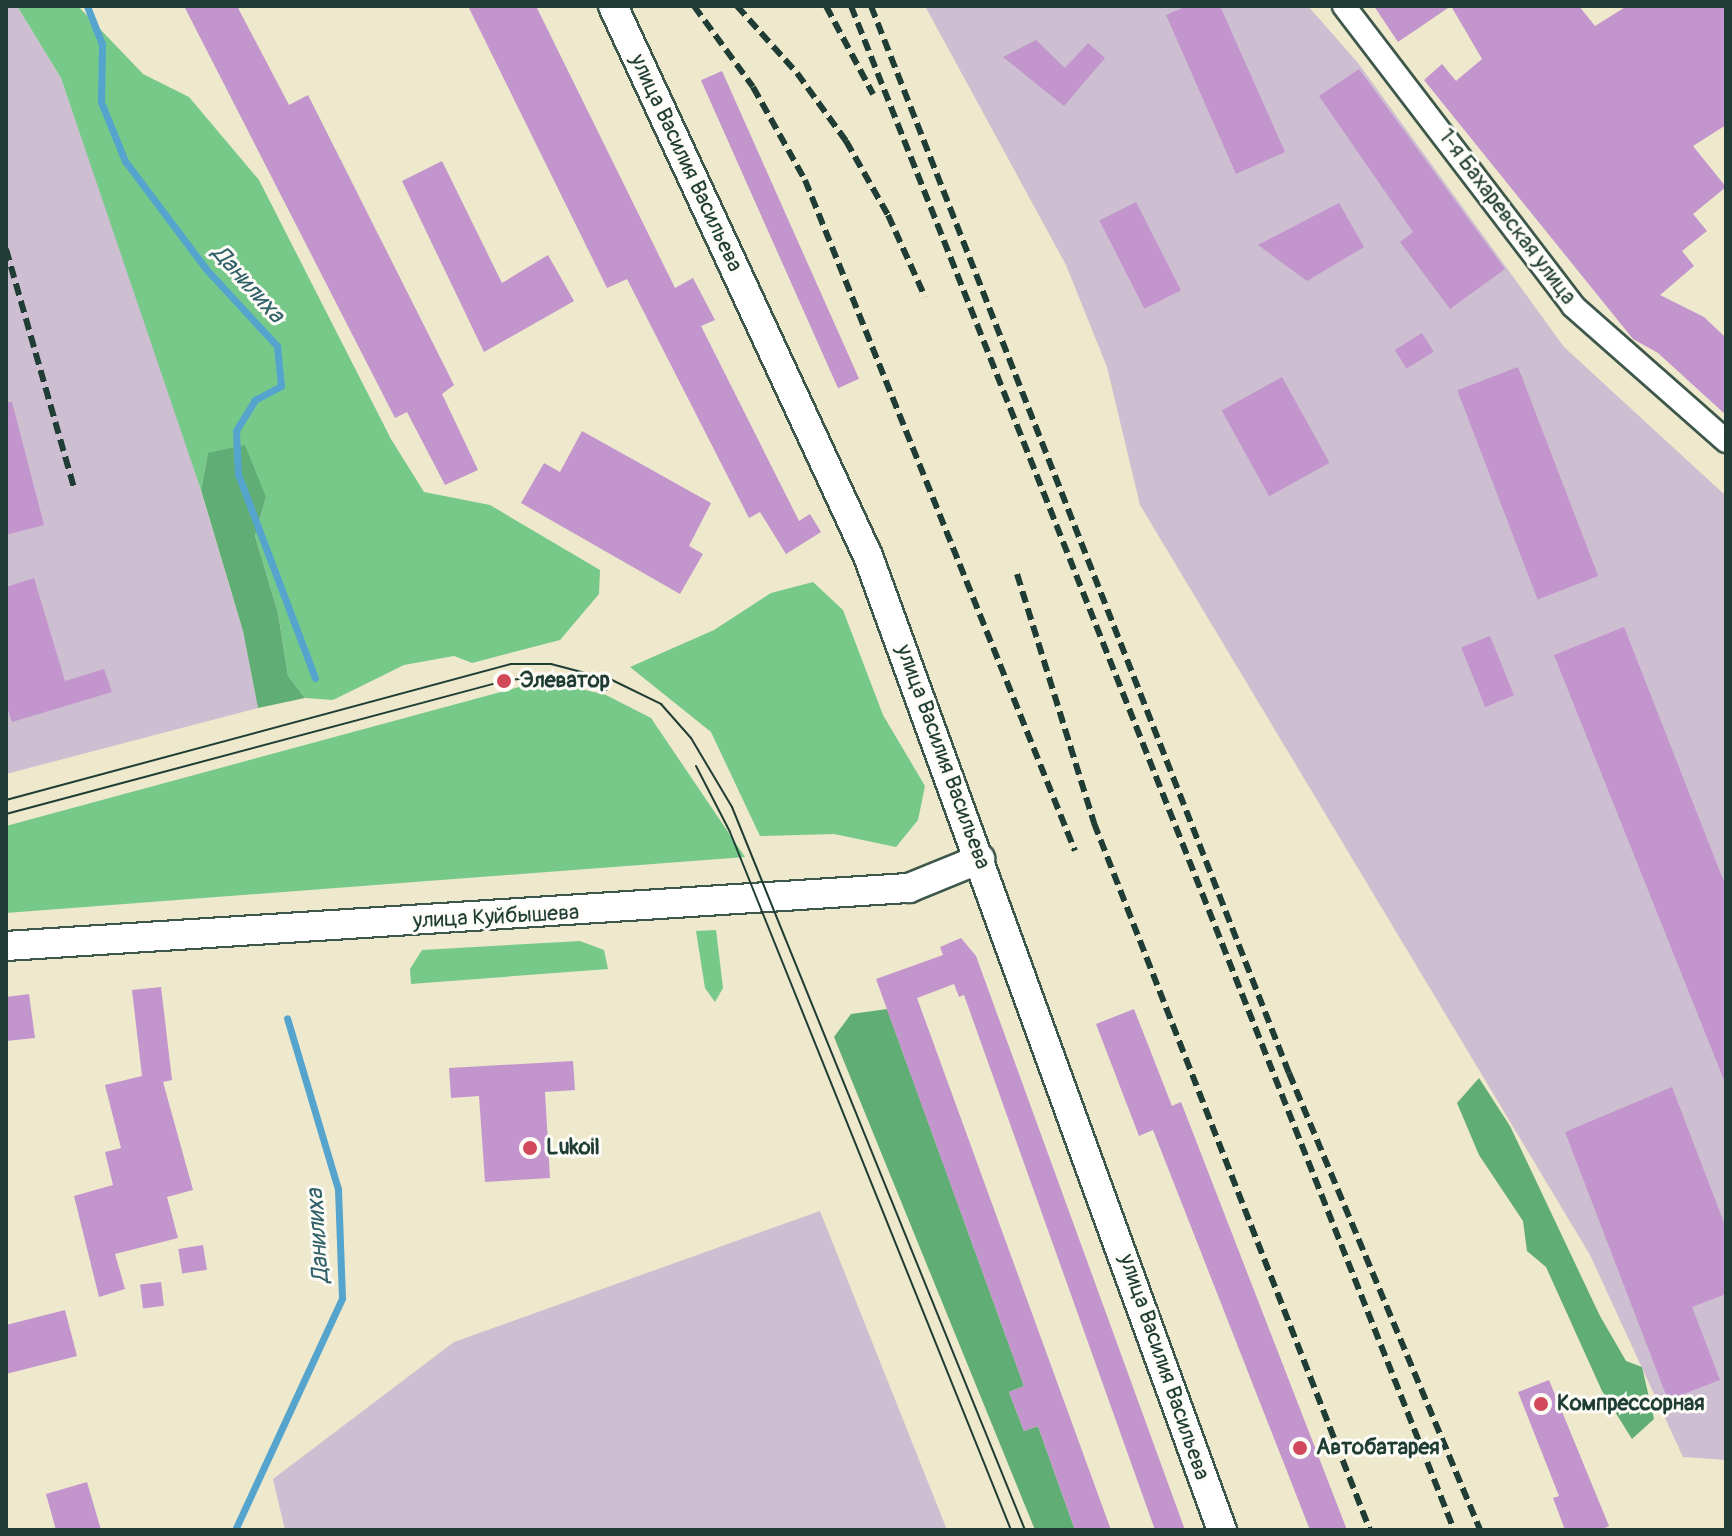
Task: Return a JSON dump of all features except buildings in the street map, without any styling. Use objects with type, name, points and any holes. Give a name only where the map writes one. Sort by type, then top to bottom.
[{"type":"main road","name":"улица Василия Васильева","points":[[613,6],[868,556],[1222,1530]]},
{"type":"main road","name":"улица Куйбышева","points":[[6,946],[909,888],[980,859]]},
{"type":"street","name":"1-я Бахаревская улица","points":[[1344,6],[1573,306],[1726,441]]},
{"type":"shaded area","points":[[6,6],[17,6],[61,78],[184,434],[243,631],[258,708],[6,774]]},
{"type":"shaded area","points":[[925,6],[1308,6],[1358,63],[1564,347],[1726,496],[1726,1460],[1683,1457],[1590,1255],[1140,505],[1107,367],[1066,265]]},
{"type":"shaded area","points":[[820,1211],[947,1530],[285,1530],[273,1479],[454,1342]]},
{"type":"green space","points":[[17,6],[78,6],[143,74],[189,97],[259,180],[391,439],[424,492],[490,505],[600,570],[599,594],[560,640],[472,663],[454,656],[404,665],[333,700],[305,698],[288,676],[278,613],[255,536],[266,497],[208,453],[201,490],[61,78]]},
{"type":"green space","points":[[245,445],[266,497],[255,536],[278,613],[288,676],[305,698],[258,708],[243,631],[201,490],[208,453]]},
{"type":"green space","points":[[813,582],[843,610],[883,715],[925,786],[918,820],[896,847],[834,834],[760,836],[711,732],[630,667],[714,630],[771,593]]},
{"type":"green space","points":[[545,680],[606,695],[651,718],[745,857],[6,913],[6,826]]},
{"type":"green space","points":[[716,930],[723,988],[715,1002],[705,988],[696,931]]},
{"type":"green space","points":[[580,941],[604,950],[608,969],[411,984],[410,969],[422,950]]},
{"type":"green space","points":[[887,1009],[1024,1386],[1009,1392],[1024,1431],[1038,1426],[1075,1530],[1035,1530],[834,1037],[851,1014]]},
{"type":"green space","points":[[1479,1078],[1510,1126],[1600,1316],[1626,1361],[1642,1367],[1654,1419],[1632,1439],[1602,1391],[1546,1267],[1527,1251],[1523,1221],[1479,1155],[1457,1103]]},
{"type":"waterway","name":"Данилиха","points":[[87,6],[102,44],[101,102],[125,161],[206,269],[277,346],[281,386],[255,400],[236,431],[238,474],[315,678]]},
{"type":"waterway","name":"Данилиха","points":[[235,1530],[342,1298],[338,1189],[287,1018]]},
{"type":"tram line","points":[[6,800],[511,664],[551,664],[612,680],[661,704],[691,738],[732,807],[1025,1530]]},
{"type":"tram line","points":[[6,814],[504,681],[540,676],[607,690]]},
{"type":"tram line","points":[[696,766],[730,832],[1011,1530]]},
{"type":"railway","points":[[694,6],[753,87],[805,180],[1075,851]]},
{"type":"railway","points":[[737,6],[797,73],[846,141],[888,215],[925,297]]},
{"type":"railway","points":[[826,6],[873,94]]},
{"type":"railway","points":[[851,6],[1454,1530]]},
{"type":"railway","points":[[871,6],[1289,1073],[1480,1530]]},
{"type":"railway","points":[[6,249],[74,488]]},
{"type":"railway","points":[[1017,574],[1094,823],[1370,1530]]},
{"type":"place","name":"Элеватор","points":[[504,681]]},
{"type":"place","name":"Lukoil","points":[[530,1148]]},
{"type":"place","name":"Компрессорная","points":[[1541,1404]]},
{"type":"place","name":"Автобатарея","points":[[1300,1448]]}]
